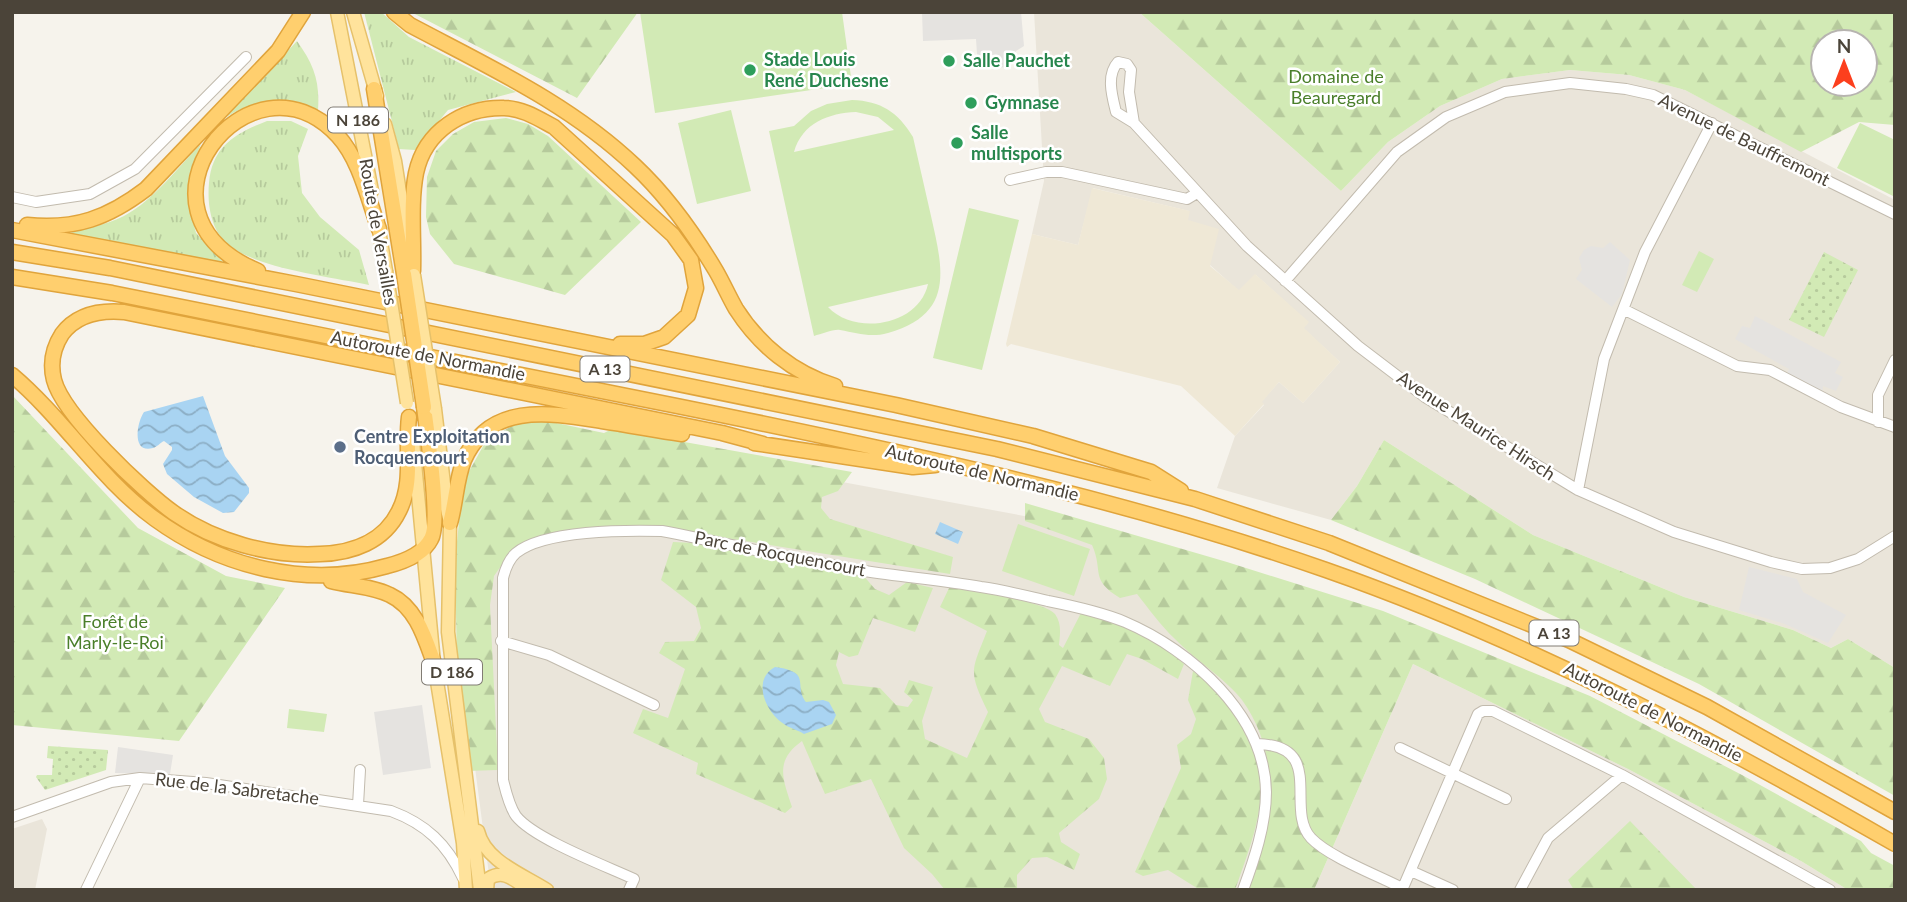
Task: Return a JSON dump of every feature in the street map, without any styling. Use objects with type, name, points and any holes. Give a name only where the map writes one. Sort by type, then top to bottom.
[{"type":"highway","points":[[12,224],[67,226],[94,220],[122,207],[146,189],[278,51],[303,12]]},
{"type":"highway","points":[[394,12],[411,25],[538,92],[587,124],[637,167],[682,219],[752,331],[779,357],[803,374],[825,383],[886,399],[896,405]]},
{"type":"highway","name":"N 186","points":[[374,89],[410,273],[430,408],[435,526],[432,538],[423,549]]},
{"type":"highway","points":[[410,273],[416,173],[426,146],[449,122],[472,111],[506,108],[531,115],[554,127],[673,235],[691,260],[696,288],[688,315],[664,337],[644,344],[577,342]]},
{"type":"highway","points":[[296,284],[256,270],[229,256],[213,241],[201,220],[196,188],[202,159],[216,137],[237,120],[257,112],[285,109],[304,113],[322,122],[337,135],[349,152],[379,229]]},
{"type":"highway","points":[[12,230],[296,284],[896,405],[1033,436],[1151,472],[1195,499]]},
{"type":"highway","name":"Autoroute de Normandie","points":[[12,252],[123,271],[997,449],[1195,499],[1329,543],[1569,639],[1707,707],[1895,812]]},
{"type":"highway","name":"Autoroute de Normandie","points":[[12,277],[126,295],[777,426],[1091,498],[1231,538],[1404,598],[1557,664],[1690,730],[1895,845]]},
{"type":"highway","points":[[408,410],[407,481],[400,509],[387,529],[374,539],[346,551],[312,555],[287,554],[250,547],[206,531],[175,514],[138,484],[66,405],[54,380],[52,360],[60,337],[77,320],[102,311],[124,312],[722,433],[763,444]]},
{"type":"highway","points":[[12,375],[116,486],[154,519],[191,542],[249,565],[282,573],[313,575],[366,572],[405,561],[423,549]]},
{"type":"highway","points":[[450,523],[457,481],[465,457],[479,438],[499,422],[524,414],[554,414],[913,467],[948,464]]},
{"type":"highway","points":[[313,575],[390,595],[406,605],[424,634],[434,663]]},
{"type":"main road","name":"Route de Versailles","points":[[337,12],[379,229],[416,460],[434,663]]},
{"type":"main road","name":"N 186","points":[[354,12],[374,89]]},
{"type":"main road","name":"N 186","points":[[430,408],[450,523]]},
{"type":"main road","name":"D 186","points":[[450,523],[448,632],[480,890]]},
{"type":"main road","name":"D 186","points":[[434,663],[463,843],[465,885]]},
{"type":"main road","name":"D 186","points":[[471,819],[475,822],[483,846],[529,884]]},
{"type":"main road","points":[[487,890],[488,879],[503,873],[547,890]]},
{"type":"street","points":[[12,197],[36,202],[90,194],[135,169],[246,57]]},
{"type":"street","name":"Avenue Maurice Hirsch","points":[[1134,123],[1129,92],[1131,70],[1127,64],[1118,62],[1112,69],[1112,96],[1116,112],[1134,123],[1247,246],[1358,346],[1425,397],[1578,490],[1674,532],[1802,569],[1830,568],[1858,559],[1895,536]]},
{"type":"street","name":"Avenue de Bauffremont","points":[[1285,281],[1397,152],[1446,117],[1505,92],[1570,83],[1653,95],[1895,214]]},
{"type":"street","points":[[1578,490],[1601,368],[1645,252],[1712,123]]},
{"type":"street","points":[[1010,180],[1046,172],[1062,172],[1187,199],[1198,193]]},
{"type":"street","points":[[1625,310],[1737,366],[1770,370],[1841,407],[1895,427]]},
{"type":"street","points":[[1878,422],[1878,395],[1895,360]]},
{"type":"street","name":"Parc de Rocquencourt","points":[[629,890],[634,879],[549,840],[517,818],[503,780],[503,578],[515,554],[540,541],[586,534],[662,531],[866,571],[982,587],[1124,621],[1170,646],[1211,678],[1232,702],[1257,744],[1263,765],[1266,793],[1257,848],[1243,890]]},
{"type":"street","points":[[501,641],[549,655],[654,705]]},
{"type":"street","points":[[1257,744],[1279,746],[1287,751],[1300,770],[1304,827],[1311,838],[1326,850],[1402,889],[1478,714],[1488,710],[1622,775],[1830,890]]},
{"type":"street","points":[[1400,748],[1506,799]]},
{"type":"street","points":[[358,805],[360,770]]},
{"type":"street","points":[[1523,889],[1548,838],[1622,775]]},
{"type":"street","points":[[86,890],[140,778]]},
{"type":"street","name":"Rue de la Sabretache","points":[[12,817],[111,782],[140,778],[174,779],[358,805],[391,811],[422,826],[453,857],[465,885]]},
{"type":"street","points":[[1411,871],[1453,890]]},
{"type":"shaded area","points":[[922,12],[1021,12],[1024,46],[1016,51],[1009,67],[978,69],[976,39],[923,41]]},
{"type":"shaded area","points":[[1034,12],[1139,12],[1341,191],[1388,142],[1440,106],[1502,79],[1570,70],[1629,75],[1685,90],[1895,200],[1895,668],[1848,639],[1831,648],[1793,630],[1684,597],[1533,535],[1384,440],[1357,486],[1331,520],[1217,488],[1235,436],[1264,405],[1261,402],[1279,382],[1303,403],[1340,362],[1303,328],[1308,322],[1256,275],[1239,291],[1210,265],[1187,220],[1189,211],[1093,188],[1078,245],[1032,234],[1044,181]]},
{"type":"shaded area","points":[[1092,188],[1190,211],[1188,220],[1219,229],[1210,266],[1239,290],[1255,274],[1309,322],[1304,328],[1340,362],[1303,403],[1279,382],[1262,402],[1264,404],[1235,436],[1181,386],[1011,344],[1007,347],[1032,234],[1078,245]]},
{"type":"shaded area","points":[[1610,242],[1630,260],[1622,294],[1612,307],[1576,279],[1582,270],[1579,258],[1584,250],[1591,246],[1603,248]]},
{"type":"shaded area","points":[[1755,316],[1841,362],[1835,373],[1843,377],[1836,391],[1823,386],[1821,401],[1783,381],[1789,369],[1735,339],[1742,326],[1750,328]]},
{"type":"shaded area","points":[[543,426],[1142,538],[1331,624],[1272,890],[491,890],[459,645]]},
{"type":"shaded area","points":[[1749,567],[1797,579],[1803,592],[1846,615],[1828,643],[1785,624],[1739,610]]},
{"type":"shaded area","points":[[1413,664],[1628,769],[1801,861],[1848,890],[1314,890]]},
{"type":"shaded area","points":[[422,705],[431,768],[383,775],[374,712]]},
{"type":"shaded area","points":[[118,747],[173,755],[170,774],[115,773]]},
{"type":"shaded area","points":[[42,819],[47,829],[35,890],[12,890],[12,829]]},
{"type":"green space","points":[[364,12],[381,12],[409,37],[516,92],[448,110],[415,150],[399,149]]},
{"type":"green space","points":[[411,12],[638,12],[577,98]]},
{"type":"green space","name":"Stade Louis René Duchesne","points":[[640,12],[842,12],[852,84],[655,113]]},
{"type":"green space","name":"Domaine de Beauregard","points":[[1139,12],[1895,12],[1895,125],[1859,122],[1801,152],[1685,90],[1629,75],[1570,70],[1502,79],[1440,106],[1388,142],[1341,191]]},
{"type":"green space","points":[[297,41],[315,74],[318,110],[270,102],[247,107],[225,118]]},
{"type":"green space","points":[[852,100],[880,106],[895,115],[913,137],[939,254],[939,287],[934,302],[925,314],[910,325],[888,333],[869,335],[837,330],[814,336],[769,131],[794,126],[811,111],[827,104]],"holes":[[[856,112],[878,117],[894,130],[794,152],[803,134],[810,127],[827,117]],[[928,284],[922,298],[912,309],[885,322],[854,322],[828,307]]]},
{"type":"green space","points":[[731,110],[751,191],[697,204],[678,123]]},
{"type":"green space","points":[[506,118],[528,124],[548,136],[641,222],[565,295],[454,264],[430,234],[426,217],[427,177],[436,151],[453,134],[474,122]]},
{"type":"green space","points":[[267,121],[291,121],[308,129],[298,156],[302,193],[320,217],[359,250],[369,285],[259,261],[230,246],[218,233],[209,200],[209,183],[215,159],[220,150],[236,136]]},
{"type":"green space","points":[[1860,123],[1895,140],[1895,197],[1837,168]]},
{"type":"green space","points":[[201,144],[192,166],[188,201],[196,233],[224,263],[65,234],[110,222],[135,209]]},
{"type":"green space","points":[[969,208],[1019,220],[982,370],[933,358]]},
{"type":"green space","points":[[1699,251],[1714,259],[1697,292],[1682,285]]},
{"type":"green space","points":[[1824,252],[1858,270],[1824,337],[1789,320]]},
{"type":"green space","name":"Forêt de Marly-le-Roi","points":[[12,395],[138,528],[226,576],[285,588],[179,741],[12,725]]},
{"type":"green space","points":[[547,421],[604,433],[612,429],[852,472],[838,491],[822,497],[821,508],[830,519],[953,557],[950,574],[683,531],[540,540],[508,556],[494,576],[490,605],[498,770],[467,771],[457,667],[455,562],[463,482],[486,441],[517,423]]},
{"type":"green space","points":[[1384,440],[1533,535],[1684,597],[1793,630],[1831,648],[1848,639],[1895,668],[1895,796],[1699,684],[1475,579],[1331,520],[1357,486]]},
{"type":"green space","points":[[1025,503],[1383,611],[1590,696],[1861,841],[1871,853],[1895,866],[1895,890],[1848,890],[1801,861],[1628,769],[1413,664],[1314,890],[1249,890],[1267,817],[1269,793],[1264,746],[1242,700],[1170,634],[1137,594],[1120,598],[1104,586],[1092,545],[1025,521]]},
{"type":"green space","points":[[1018,524],[1090,549],[1074,596],[1002,571]]},
{"type":"green space","points":[[673,542],[695,543],[862,574],[875,589],[889,595],[907,582],[933,588],[915,632],[873,618],[858,655],[849,657],[839,652],[836,665],[843,684],[880,688],[896,705],[908,707],[913,700],[904,692],[909,680],[933,687],[922,721],[925,739],[967,758],[988,712],[977,688],[974,671],[987,631],[940,607],[950,586],[1022,600],[1048,609],[1055,614],[1059,622],[1059,645],[1063,648],[1081,613],[1123,626],[1149,638],[1184,664],[1178,679],[1142,659],[1127,654],[1110,686],[1062,666],[1039,709],[1045,722],[1089,739],[1104,758],[1107,779],[1099,799],[1059,833],[1061,842],[1080,854],[1074,870],[1047,857],[1032,858],[1017,875],[1017,890],[945,890],[904,848],[871,779],[825,794],[802,741],[793,748],[784,763],[784,779],[792,807],[785,813],[696,774],[698,763],[633,733],[643,709],[668,718],[685,669],[659,653],[665,642],[694,641],[701,628],[696,607],[661,580]]},
{"type":"green space","points":[[1193,671],[1216,690],[1229,706],[1255,753],[1261,778],[1258,815],[1252,841],[1235,890],[1200,890],[1168,870],[1143,876],[1135,872],[1181,768],[1177,745],[1191,734],[1196,719],[1188,700]]},
{"type":"green space","points":[[289,709],[327,714],[324,732],[287,728]]},
{"type":"green space","points":[[48,746],[108,750],[106,770],[45,790],[36,777],[52,775],[53,759],[47,758]]},
{"type":"green space","points":[[1630,821],[1697,890],[1574,890],[1568,880]]},
{"type":"water","points":[[203,396],[225,456],[249,488],[249,493],[234,512],[223,513],[194,497],[167,474],[163,464],[172,447],[164,441],[146,449],[139,442],[139,423],[144,412]]},
{"type":"water","points":[[940,522],[963,532],[958,544],[935,534]]},
{"type":"water","points":[[775,667],[787,669],[798,676],[806,702],[829,702],[836,715],[832,724],[804,734],[777,719],[767,705],[763,688],[768,673]]},
{"type":"place","name":"Salle Pauchet","points":[[949,61]]},
{"type":"place","name":"Stade Louis René Duchesne","points":[[750,70]]},
{"type":"place","name":"Gymnase","points":[[971,103]]},
{"type":"place","name":"Salle multisports","points":[[957,143]]},
{"type":"place","name":"Centre Exploitation Rocquencourt","points":[[340,447]]}]
